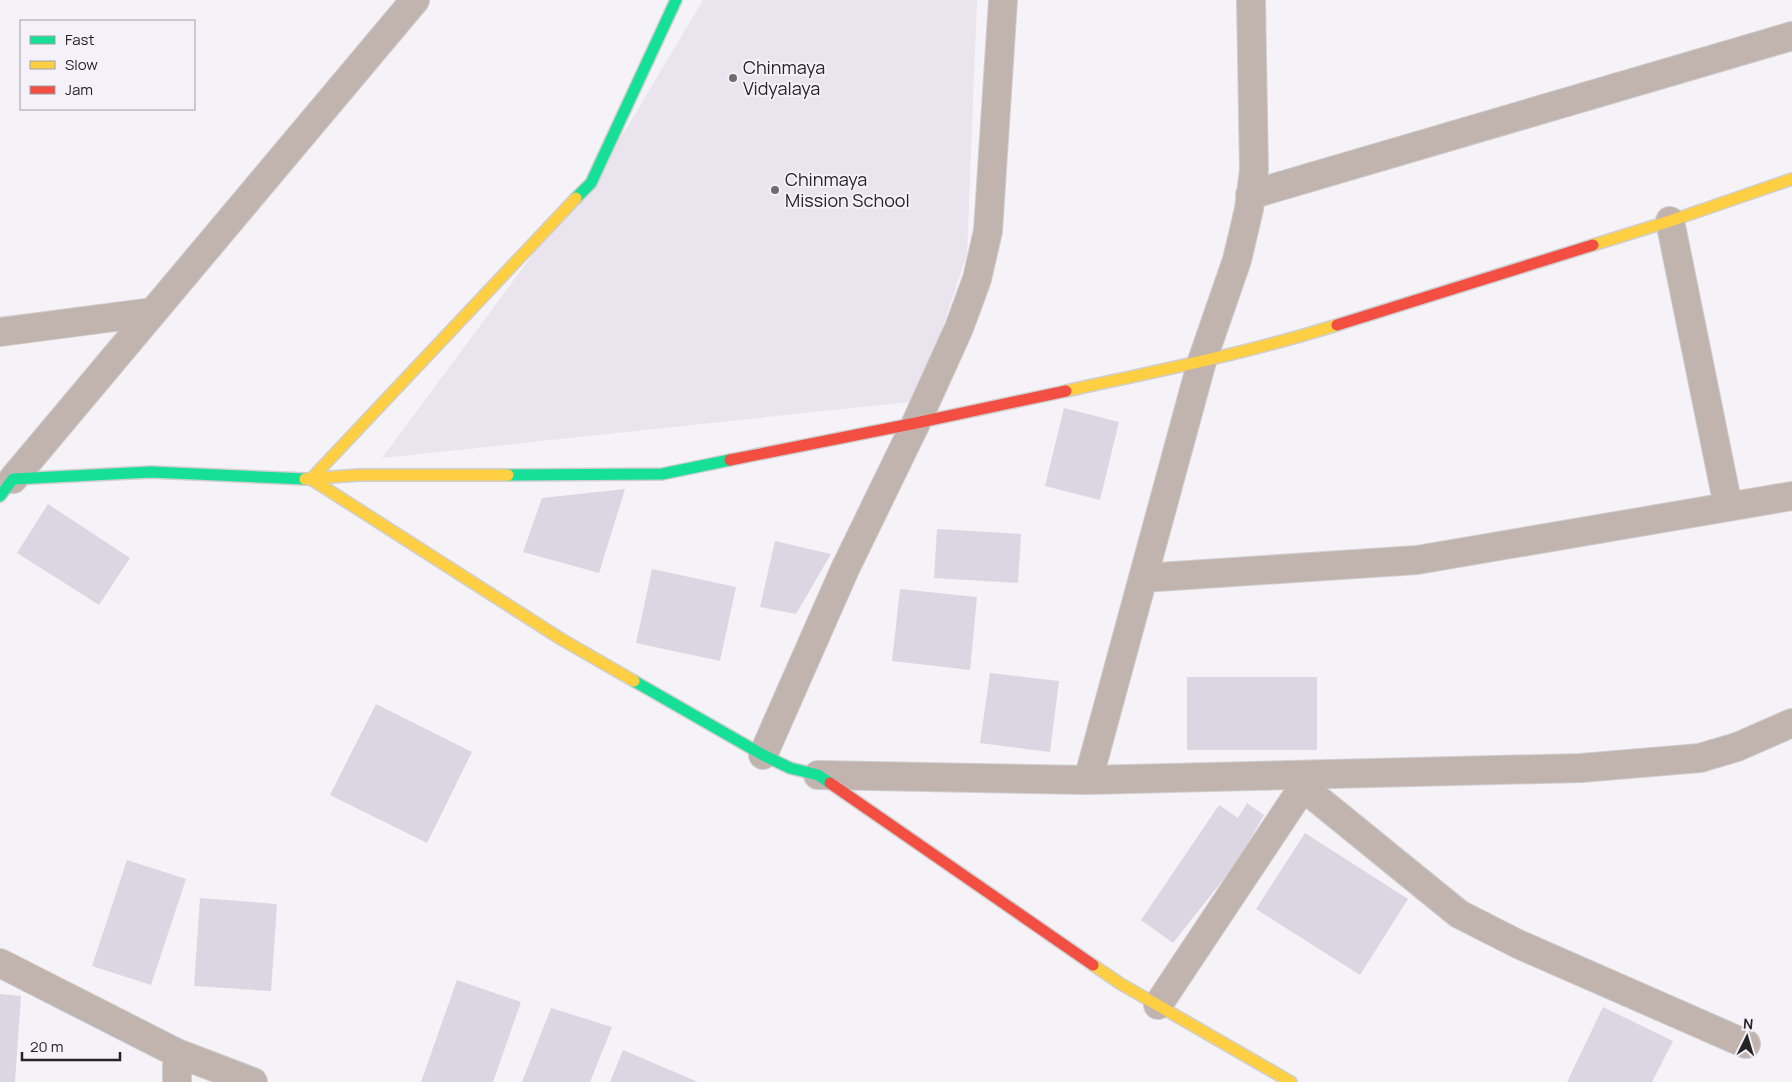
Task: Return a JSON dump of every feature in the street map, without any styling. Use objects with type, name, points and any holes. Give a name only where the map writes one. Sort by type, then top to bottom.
[{"type":"street","points":[[7,487],[415,0]]},
{"type":"street","points":[[311,478],[591,183],[676,0]]},
{"type":"street","points":[[763,755],[845,569],[916,423],[959,328],[977,279],[988,231],[1003,0]]},
{"type":"street","points":[[1088,780],[1202,361],[1237,260],[1254,170],[1251,0]]},
{"type":"street","points":[[1250,195],[1792,36]]},
{"type":"street","points":[[7,487],[151,472],[311,478],[359,474],[662,474],[916,423],[1202,361],[1295,338],[1670,221],[1792,179]]},
{"type":"street","points":[[1670,221],[1728,506]]},
{"type":"street","points":[[0,332],[153,312]]},
{"type":"street","points":[[311,478],[561,639],[763,755],[790,768],[818,775],[1088,780],[1295,781],[1581,768],[1700,758],[1737,747],[1792,723]]},
{"type":"street","points":[[1143,578],[1417,560],[1792,496]]},
{"type":"street","points":[[818,775],[1121,984],[1291,1082]]},
{"type":"street","points":[[1158,1005],[1295,781]]},
{"type":"street","points":[[1295,781],[1459,914],[1518,944],[1746,1044]]},
{"type":"street","points":[[0,963],[178,1053],[253,1082]]},
{"type":"street","points":[[177,1082],[178,1053]]},
{"type":"shaded area","name":"Chinmaya Mission School","points":[[703,0],[977,0],[967,254],[918,401],[382,458],[628,126]]},
{"type":"building","points":[[1064,408],[1119,422],[1100,500],[1045,486]]},
{"type":"building","points":[[625,489],[599,573],[523,552],[542,498]]},
{"type":"building","points":[[48,504],[130,558],[99,605],[17,553]]},
{"type":"building","points":[[937,529],[1021,534],[1018,583],[934,578]]},
{"type":"building","points":[[775,541],[831,554],[796,614],[760,607]]},
{"type":"building","points":[[652,569],[736,587],[720,661],[636,643]]},
{"type":"building","points":[[900,589],[977,597],[970,670],[892,661]]},
{"type":"building","points":[[990,673],[1059,681],[1050,752],[980,743]]},
{"type":"building","points":[[1187,677],[1317,677],[1317,750],[1187,750]]},
{"type":"building","points":[[376,704],[472,752],[427,843],[330,795]]},
{"type":"building","points":[[1247,803],[1264,815],[1237,862],[1173,943],[1141,920],[1219,805],[1238,818]]},
{"type":"building","points":[[1305,833],[1408,899],[1360,975],[1256,909]]},
{"type":"building","points":[[127,860],[186,879],[151,985],[92,966]]},
{"type":"building","points":[[200,898],[277,904],[271,991],[194,986]]},
{"type":"building","points":[[457,980],[521,1002],[493,1082],[421,1082]]},
{"type":"building","points":[[0,994],[21,996],[15,1082],[0,1082]]},
{"type":"building","points":[[1603,1007],[1673,1041],[1652,1082],[1567,1082]]},
{"type":"building","points":[[551,1008],[612,1027],[590,1082],[522,1082]]},
{"type":"building","points":[[623,1050],[698,1082],[610,1082]]},
{"type":"traffic: fast","points":[[576,198],[591,183],[676,0]]},
{"type":"traffic: fast","points":[[508,475],[662,474],[730,460]]},
{"type":"traffic: fast","points":[[0,496],[13,479],[151,472],[305,479]]},
{"type":"traffic: fast","points":[[634,681],[763,755],[790,768],[818,775],[830,783]]},
{"type":"traffic: slow","points":[[1593,245],[1792,179]]},
{"type":"traffic: slow","points":[[311,479],[576,198]]},
{"type":"traffic: slow","points":[[1066,391],[1236,353],[1337,325]]},
{"type":"traffic: slow","points":[[305,479],[359,475],[508,475]]},
{"type":"traffic: slow","points":[[311,479],[561,639],[634,681]]},
{"type":"traffic: slow","points":[[1093,965],[1121,984],[1291,1082]]},
{"type":"traffic: jam","points":[[1337,325],[1593,245]]},
{"type":"traffic: jam","points":[[730,460],[1066,391]]},
{"type":"traffic: jam","points":[[830,783],[1093,965]]},
{"type":"place","name":"Chinmaya Vidyalaya","points":[[733,78]]},
{"type":"place","name":"Chinmaya Mission School","points":[[775,190]]}]
